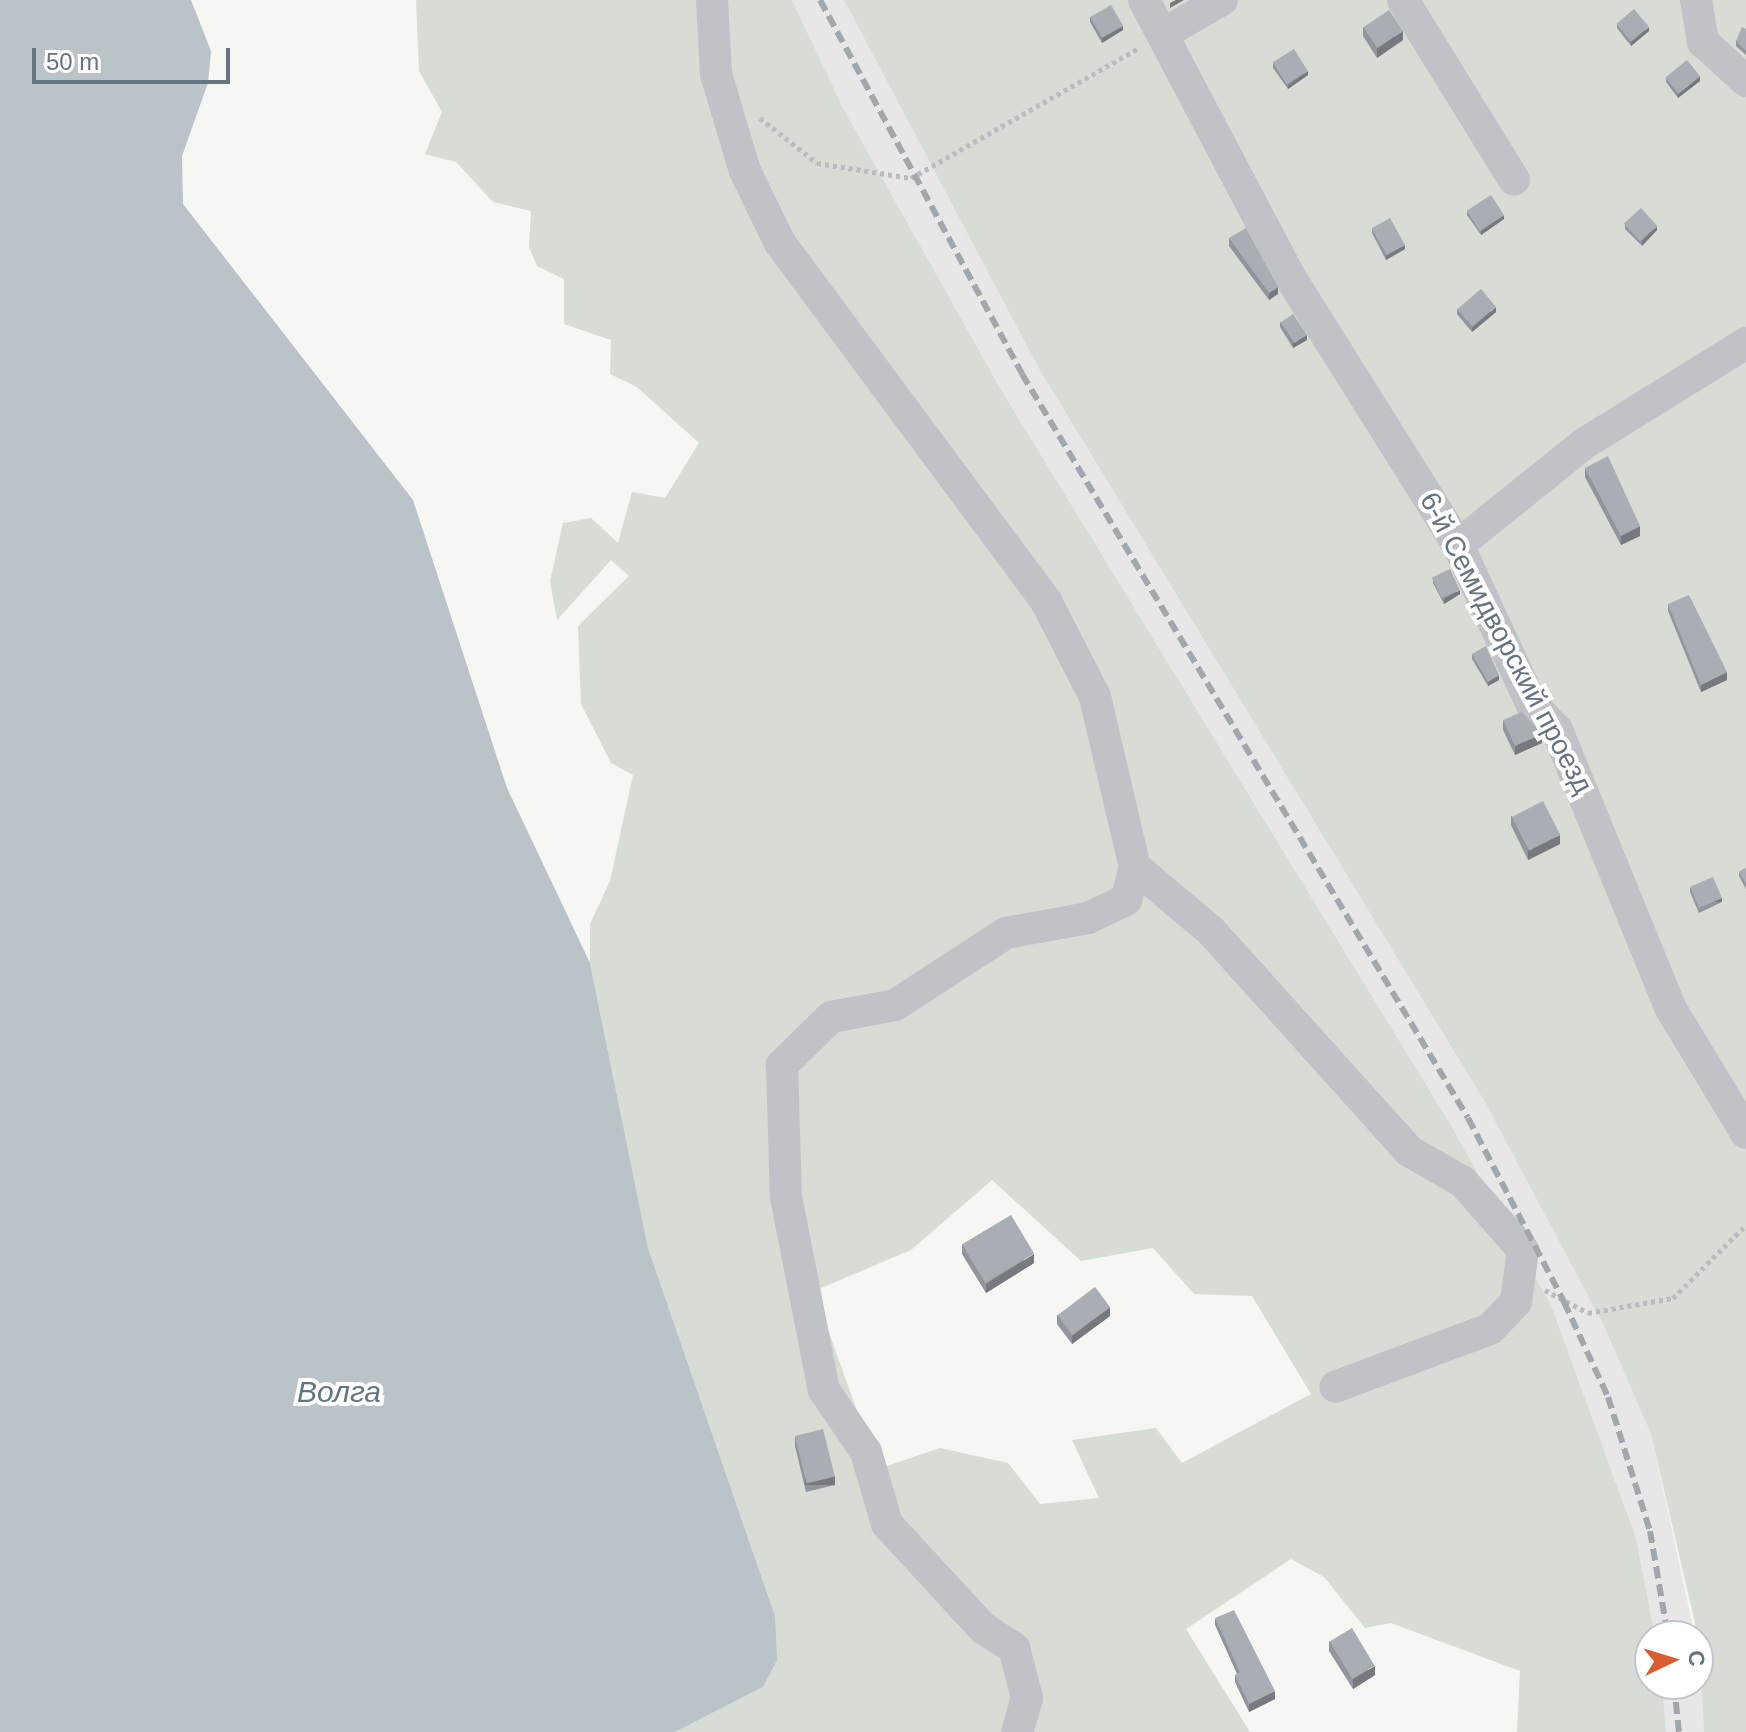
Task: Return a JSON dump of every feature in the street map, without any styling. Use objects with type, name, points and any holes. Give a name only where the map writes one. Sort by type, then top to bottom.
[{"type":"street","points":[[712,0],[716,74],[750,183],[780,243],[1047,603],[1095,697],[1135,867],[1126,900],[1088,918],[1006,933],[895,1005],[831,1017],[782,1065],[786,1197],[824,1390],[866,1452],[887,1524],[983,1628],[1014,1648],[1027,1698],[1017,1732]]},
{"type":"street","name":"6-й Семидворский проезд","points":[[1144,0],[1290,277],[1458,545],[1531,703],[1557,730],[1671,1009],[1746,1133]]},
{"type":"street","points":[[1163,34],[1222,0]]},
{"type":"street","points":[[1403,0],[1514,180]]},
{"type":"street","points":[[1696,0],[1703,42],[1746,81]]},
{"type":"street","points":[[1458,545],[1585,443],[1746,343]]},
{"type":"street","points":[[1135,867],[1211,931],[1409,1151],[1463,1182],[1504,1221],[1522,1256],[1516,1302],[1490,1329],[1335,1387]]},
{"type":"path","points":[[755,115],[817,163],[911,178],[1163,34]]},
{"type":"path","points":[[1522,1256],[1545,1291],[1588,1313],[1613,1313],[1673,1298],[1746,1225]]},
{"type":"shaded area","points":[[416,0],[792,0],[844,110],[1003,393],[1452,1127],[1551,1305],[1636,1538],[1652,1620],[1634,1620],[1634,1700],[1663,1700],[1666,1732],[1517,1732],[1520,1671],[1391,1623],[1365,1628],[1324,1577],[1291,1559],[1186,1629],[1250,1732],[675,1732],[763,1687],[775,1616],[648,1248],[590,963],[590,924],[610,881],[633,775],[611,763],[581,704],[578,626],[629,576],[611,560],[557,620],[550,581],[563,523],[591,518],[618,543],[632,492],[665,498],[699,443],[637,387],[610,374],[611,340],[564,324],[564,279],[537,266],[529,247],[531,211],[493,202],[456,162],[425,154],[442,112],[419,71]],"holes":[[[992,1180],[1081,1261],[1153,1248],[1194,1294],[1252,1296],[1311,1394],[1182,1463],[1156,1428],[1072,1440],[1099,1498],[1040,1504],[1008,1463],[940,1448],[878,1469],[814,1291],[911,1250]]]},
{"type":"shaded area","points":[[792,0],[844,0],[1038,367],[1486,1104],[1603,1324],[1651,1434],[1692,1620],[1652,1620],[1636,1538],[1551,1305],[1452,1127],[1003,393],[844,110]]},
{"type":"shaded area","points":[[844,0],[1214,0],[1160,15],[1552,739],[1746,1149],[1746,1732],[1704,1732],[1702,1700],[1714,1700],[1714,1620],[1694,1620],[1651,1434],[1603,1324],[1486,1104],[1038,367]]},
{"type":"shaded area","points":[[1230,0],[1691,0],[1746,90],[1746,335],[1456,529],[1179,61],[1182,35]]},
{"type":"shaded area","points":[[1703,0],[1746,0],[1746,73],[1730,63]]},
{"type":"shaded area","points":[[1746,350],[1746,1122],[1678,1004],[1473,562],[1478,536]]},
{"type":"shaded area","points":[[1663,1700],[1702,1700],[1704,1732],[1666,1732]]},
{"type":"water","name":"Волга","points":[[0,0],[191,0],[211,51],[208,83],[182,156],[183,204],[413,500],[507,788],[590,963],[648,1248],[775,1616],[777,1660],[763,1687],[675,1732],[0,1732]]},
{"type":"building","points":[[1111,5],[1123,26],[1102,38],[1090,17]]},
{"type":"building","points":[[1634,9],[1649,27],[1631,41],[1616,24]]},
{"type":"building","points":[[1389,10],[1403,31],[1377,48],[1363,27]]},
{"type":"building","points":[[1742,27],[1746,29],[1746,51],[1736,41]]},
{"type":"building","points":[[1294,49],[1308,71],[1287,84],[1273,62]]},
{"type":"building","points":[[1687,60],[1700,76],[1678,94],[1665,78]]},
{"type":"building","points":[[1491,195],[1504,215],[1480,231],[1467,211]]},
{"type":"building","points":[[1641,208],[1657,226],[1640,241],[1624,223]]},
{"type":"building","points":[[1390,218],[1405,245],[1387,255],[1372,228]]},
{"type":"building","points":[[1246,228],[1278,287],[1269,293],[1229,238]]},
{"type":"building","points":[[1481,289],[1496,307],[1472,327],[1457,309]]},
{"type":"building","points":[[1293,314],[1307,335],[1295,343],[1281,322]]},
{"type":"building","points":[[1608,456],[1640,526],[1621,536],[1585,468]]},
{"type":"building","points":[[1450,569],[1460,590],[1442,598],[1432,577]]},
{"type":"building","points":[[1689,595],[1727,672],[1701,685],[1668,604]]},
{"type":"building","points":[[1486,646],[1499,675],[1488,682],[1472,654]]},
{"type":"building","points":[[1522,712],[1542,734],[1515,746],[1503,720]]},
{"type":"building","points":[[1543,801],[1560,835],[1529,851],[1512,817]]},
{"type":"building","points":[[1746,868],[1746,884],[1739,872]]},
{"type":"building","points":[[1713,877],[1722,898],[1699,908],[1690,887]]},
{"type":"building","points":[[1011,1215],[1034,1254],[985,1283],[962,1244]]},
{"type":"building","points":[[1095,1287],[1110,1307],[1073,1335],[1057,1315]]},
{"type":"building","points":[[823,1429],[835,1477],[807,1484],[795,1436]]},
{"type":"building","points":[[1234,1610],[1275,1691],[1249,1704],[1235,1675],[1240,1672],[1215,1618]]},
{"type":"building","points":[[1352,1628],[1375,1666],[1352,1679],[1330,1641]]},
{"type":"railway","points":[[820,0],[1022,374],[1468,1118],[1564,1302],[1608,1397],[1650,1531],[1665,1620]]},
{"type":"railway","points":[[1676,1700],[1679,1732]]}]
